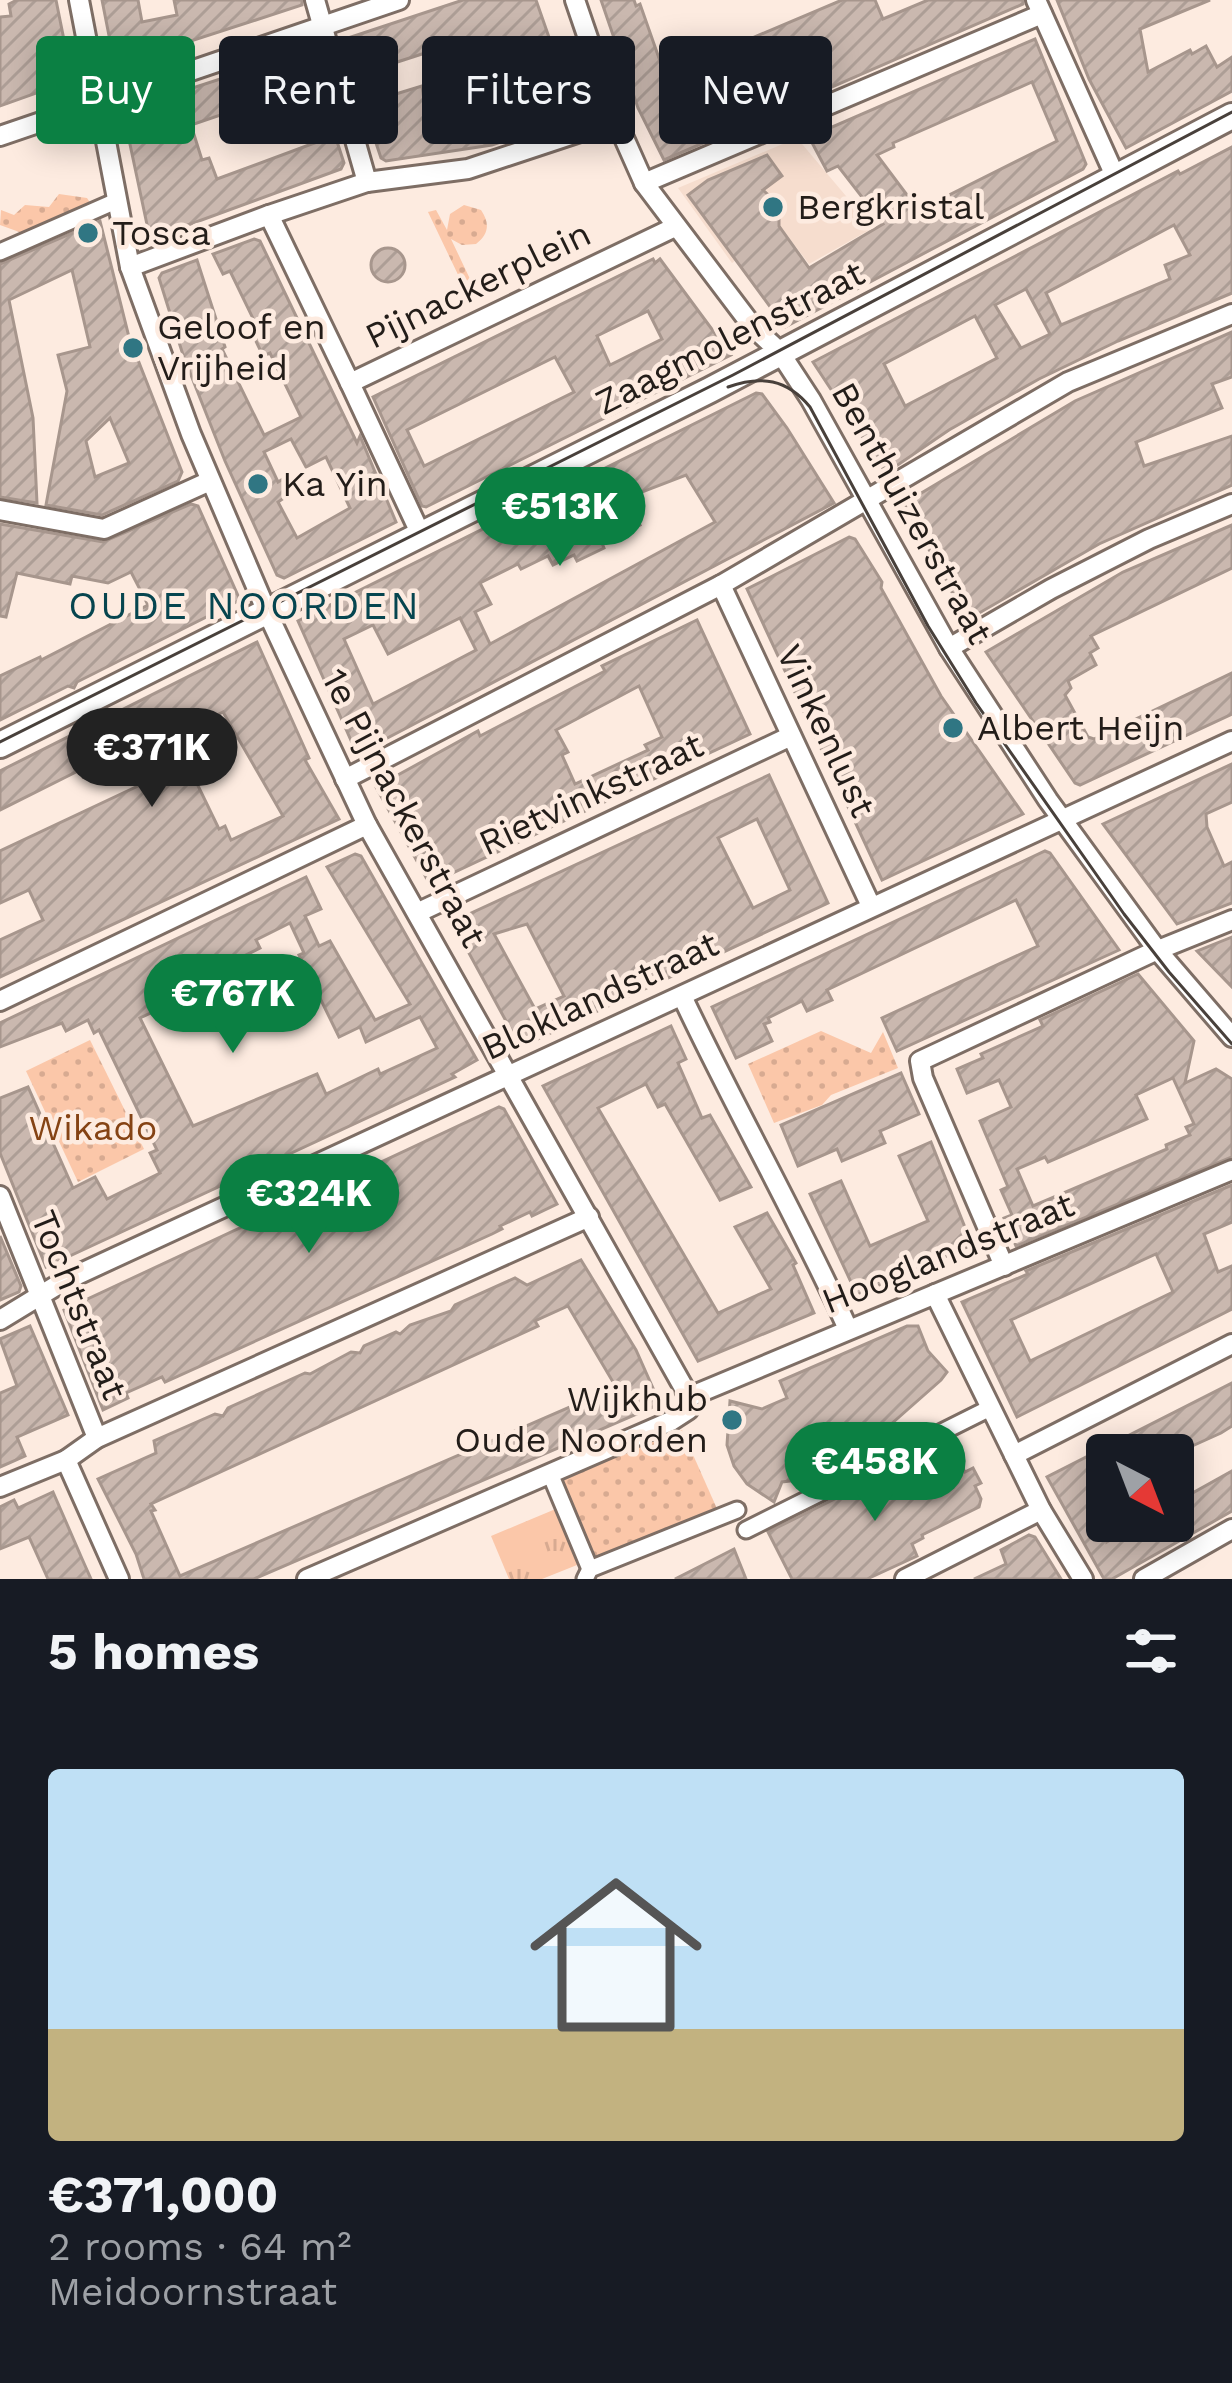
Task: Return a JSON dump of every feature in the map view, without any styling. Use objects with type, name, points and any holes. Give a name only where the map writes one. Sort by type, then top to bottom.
[{"type":"street","name":"1e Pijnackerstraat","points":[[79,0],[86,36]]},
{"type":"street","points":[[315,0],[367,182]]},
{"type":"street","points":[[195,71],[399,0]]},
{"type":"street","name":"Benthuizerstraat","points":[[574,0],[587,36]]},
{"type":"street","points":[[644,183],[1039,7],[1115,178]]},
{"type":"street","name":"Zaagmolenstraat","points":[[0,745],[781,353],[1232,116]]},
{"type":"street","points":[[0,136],[36,124]]},
{"type":"street","name":"1e Pijnackerstraat","points":[[106,144],[130,267],[210,482],[267,613],[368,825],[511,1074],[688,1403]]},
{"type":"street","points":[[130,267],[367,182],[468,169],[544,144]]},
{"type":"street","name":"Benthuizerstraat","points":[[627,144],[644,183],[674,227],[753,327],[781,353],[949,648],[1062,819],[1157,951],[1232,1037]]},
{"type":"street","points":[[0,252],[116,201]]},
{"type":"street","name":"Pijnackerplein","points":[[269,215],[350,383],[674,227]]},
{"type":"street","points":[[345,779],[721,584],[1068,382],[1232,314]]},
{"type":"street","points":[[350,383],[421,535]]},
{"type":"street","points":[[0,510],[104,529],[210,482]]},
{"type":"street","points":[[949,648],[1051,589],[1232,504]]},
{"type":"street","name":"Vinkenlust","points":[[721,584],[871,906]]},
{"type":"street","name":"Rietvinkstraat","points":[[419,912],[791,736]]},
{"type":"street","name":"Bloklandstraat","points":[[0,1320],[64,1281],[1232,741]]},
{"type":"street","points":[[0,1001],[368,825]]},
{"type":"street","points":[[1004,1266],[923,1078],[920,1061],[1232,920]]},
{"type":"street","points":[[682,996],[848,1329]]},
{"type":"street","name":"Hooglandstraat","points":[[307,1579],[671,1421],[688,1403],[848,1329],[1232,1170]]},
{"type":"street","name":"Tochtstraat","points":[[0,1196],[97,1438]]},
{"type":"street","points":[[0,1487],[66,1460],[97,1438],[589,1217]]},
{"type":"street","points":[[934,1294],[1041,1510],[1083,1579]]},
{"type":"street","points":[[1014,1455],[1232,1344]]},
{"type":"street","points":[[746,1530],[990,1408]]},
{"type":"street","points":[[66,1460],[119,1579]]},
{"type":"street","points":[[551,1476],[588,1574],[737,1510]]},
{"type":"street","points":[[904,1579],[1041,1510]]},
{"type":"street","points":[[1144,1579],[1232,1529]]},
{"type":"shaded area","name":"Bergkristal","points":[[783,144],[802,144],[873,228],[809,264],[780,226],[732,263],[678,188]]},
{"type":"green space","points":[[59,194],[87,198],[91,204],[22,233],[0,225],[1,210],[14,215],[25,205],[49,207]]},
{"type":"green space","points":[[464,205],[481,210],[487,228],[476,244],[462,245],[451,239],[470,279],[462,283],[428,212],[436,210],[447,230],[450,214]]},
{"type":"green space","points":[[821,1031],[871,1053],[883,1032],[898,1068],[774,1123],[748,1064]]},
{"type":"green space","name":"Wikado","points":[[90,1040],[144,1149],[78,1182],[26,1071]]},
{"type":"green space","points":[[682,1430],[718,1511],[592,1560],[557,1480]]},
{"type":"green space","points":[[558,1508],[582,1563],[542,1579],[509,1579],[491,1536]]},
{"type":"building","points":[[56,0],[63,36],[36,36],[36,93],[0,106],[0,17],[11,16],[9,4]]},
{"type":"building","points":[[102,0],[138,0],[142,22],[177,15],[174,0],[302,0],[302,5],[195,40],[195,36],[109,36]]},
{"type":"building","points":[[463,0],[536,0],[549,36],[422,36],[422,54],[398,62],[398,36],[354,36]]},
{"type":"building","points":[[601,0],[640,4],[659,58],[659,144],[701,144],[664,160],[635,99],[635,36],[613,36]]},
{"type":"building","points":[[842,0],[875,0],[883,19],[928,0],[1023,0],[1023,4],[832,87],[832,36],[757,36]]},
{"type":"building","points":[[1057,0],[1210,0],[1140,29],[1148,72],[1206,46],[1217,67],[1232,57],[1232,91],[1126,148],[1089,79]]},
{"type":"building","points":[[1035,39],[1086,164],[785,327],[688,195],[708,180],[767,155],[782,176],[763,190],[779,205],[779,226],[809,268],[883,224],[838,166],[827,171],[813,144],[832,144],[832,127]],"holes":[[[1032,82],[1057,141],[925,207],[923,203],[916,207],[877,155],[894,147],[893,143]]]},
{"type":"building","points":[[219,79],[219,116],[195,124],[195,87]]},
{"type":"building","points":[[422,86],[422,144],[495,144],[386,161],[376,144],[398,144],[398,93]]},
{"type":"building","points":[[195,138],[202,160],[209,158],[217,179],[312,144],[338,144],[344,163],[341,169],[155,237],[149,234],[130,144],[195,144]]},
{"type":"building","points":[[1232,147],[1232,293],[1039,379],[949,430],[886,473],[813,362]],"holes":[[[1174,225],[1190,255],[1165,265],[1170,279],[1061,325],[1046,293]],[[1026,289],[1050,334],[1021,348],[995,305]],[[975,316],[997,358],[905,406],[884,364]]]},
{"type":"building","points":[[100,221],[129,337],[182,472],[178,481],[102,515],[46,505],[67,391],[58,355],[90,347],[72,270],[9,300],[33,418],[37,503],[0,497],[0,264]],"holes":[[[110,418],[129,463],[95,477],[86,441]]]},
{"type":"building","points":[[260,241],[357,443],[360,436],[396,522],[284,578],[277,575],[225,461],[159,278],[197,260],[222,349],[264,435],[301,417],[270,353],[263,356],[255,339],[261,335],[230,271],[223,274],[213,254]],"holes":[[[291,439],[306,467],[326,457],[350,508],[297,538],[278,502],[290,494],[283,479],[278,482],[264,452]]]},
{"type":"building","points":[[388,248],[400,253],[405,265],[400,277],[388,282],[376,277],[371,265],[376,253]]},
{"type":"building","points":[[653,259],[655,263],[660,259],[731,355],[426,507],[373,397]],"holes":[[[648,311],[662,339],[610,365],[597,336]],[[555,357],[574,392],[424,466],[407,430]]]},
{"type":"building","points":[[1232,332],[1232,377],[1212,384],[1222,408],[1136,442],[1144,466],[1232,436],[1232,485],[1099,544],[967,620],[906,507],[908,501],[1075,401]]},
{"type":"building","points":[[756,393],[762,394],[787,428],[834,503],[357,754],[298,621]],"holes":[[[686,475],[715,522],[490,644],[475,612],[491,604],[480,583],[518,564],[521,569],[548,556],[553,565],[574,555],[577,561],[604,548],[602,543],[640,525],[626,498]],[[460,618],[476,650],[373,704],[344,639],[373,625],[388,654]]]},
{"type":"building","points":[[191,504],[198,506],[240,600],[77,682],[74,688],[68,686],[0,720],[0,676],[148,605],[131,572],[108,583],[72,576],[70,584],[17,573],[6,617],[0,616],[0,524],[103,542]]},
{"type":"building","points":[[1232,525],[1232,568],[1091,636],[1098,648],[1090,653],[1096,665],[1068,681],[1071,688],[1065,695],[1088,737],[1094,739],[1232,673],[1232,714],[1080,785],[1075,783],[986,652],[1123,572]]},
{"type":"building","points":[[849,537],[855,539],[882,582],[881,588],[941,696],[1023,814],[882,880],[747,589]]},
{"type":"building","points":[[697,620],[750,734],[428,881],[376,787],[478,731],[480,736],[605,671],[602,666]],"holes":[[[639,686],[662,737],[645,745],[648,750],[575,784],[562,755],[568,752],[556,730]]]},
{"type":"building","points":[[257,642],[309,758],[305,760],[339,819],[0,977],[0,940],[43,920],[29,890],[0,903],[0,851],[187,763],[219,829],[225,826],[231,840],[283,816],[223,712],[176,736],[170,725],[100,760],[103,767],[83,777],[80,770],[0,810],[0,771]]},
{"type":"building","points":[[1232,764],[1232,802],[1206,814],[1224,866],[1232,862],[1232,903],[1177,924],[1103,824]]},
{"type":"building","points":[[769,775],[828,903],[525,1045],[518,1043],[452,922]],"holes":[[[757,819],[790,890],[753,908],[718,838]],[[527,924],[564,996],[535,1009],[494,934]]]},
{"type":"building","points":[[1045,851],[1119,950],[897,1051],[882,1018],[1038,946],[1016,900],[827,990],[832,1000],[807,1011],[802,1001],[768,1018],[770,1022],[764,1024],[772,1041],[736,1058],[712,1007]]},
{"type":"building","points":[[355,854],[361,856],[477,1060],[452,1074],[455,1077],[46,1267],[0,1153],[0,1098],[28,1087],[73,1188],[95,1177],[107,1199],[160,1173],[150,1153],[157,1150],[99,1030],[94,1033],[88,1020],[66,1031],[62,1023],[0,1047],[0,1023],[306,877],[321,909],[305,916],[319,946],[330,941],[375,1020],[410,1004],[327,867]],"holes":[[[290,923],[304,953],[299,955],[339,1037],[360,1027],[366,1042],[420,1017],[437,1048],[326,1094],[317,1074],[193,1126],[140,1018],[210,985],[214,994],[229,987],[220,968],[260,948],[256,940]]]},
{"type":"building","points":[[1232,937],[1232,987],[1197,951]]},
{"type":"building","points":[[1138,974],[1194,1041],[1185,1083],[1216,1069],[1232,1079],[1232,1157],[1016,1246],[1004,1218],[1012,1215],[1001,1190],[1008,1187],[980,1121],[1011,1107],[999,1080],[967,1093],[957,1069],[1043,1026],[1040,1020]],"holes":[[[1173,1078],[1194,1124],[1186,1127],[1190,1135],[1166,1145],[1167,1149],[1033,1206],[1017,1169],[1045,1157],[1048,1162],[1147,1119],[1136,1095]]]},
{"type":"building","points":[[671,1026],[686,1059],[678,1063],[702,1118],[710,1115],[751,1187],[720,1200],[665,1104],[658,1107],[646,1084],[598,1108],[718,1313],[771,1289],[735,1227],[767,1213],[796,1263],[814,1313],[698,1361],[543,1086]]},
{"type":"building","points":[[901,1073],[919,1114],[880,1131],[885,1143],[842,1161],[837,1149],[798,1166],[781,1125]]},
{"type":"building","points":[[499,1107],[557,1204],[532,1216],[530,1212],[492,1234],[165,1382],[162,1377],[126,1393],[128,1398],[103,1410],[64,1310]]},
{"type":"building","points":[[931,1142],[972,1245],[857,1295],[810,1194],[841,1181],[870,1246],[928,1221],[899,1156]]},
{"type":"building","points":[[1232,1185],[1232,1222],[1204,1234],[1218,1272],[1232,1266],[1232,1309],[1017,1417],[962,1302],[1028,1274],[1026,1271]],"holes":[[[1156,1254],[1173,1292],[1030,1361],[1011,1320]]]},
{"type":"building","points":[[0,1236],[21,1286],[19,1292],[0,1300]]},
{"type":"building","points":[[581,1260],[636,1350],[660,1404],[254,1579],[144,1579],[98,1479],[156,1453],[154,1441],[215,1414],[223,1416],[228,1408],[351,1352],[360,1353],[364,1346],[400,1334],[410,1325],[451,1311],[515,1278],[527,1285]],"holes":[[[568,1306],[616,1387],[180,1576],[151,1511],[155,1510],[151,1504],[538,1326],[535,1321]]]},
{"type":"building","points":[[30,1326],[68,1415],[17,1437],[25,1456],[0,1467],[0,1393],[17,1386],[0,1339]]},
{"type":"building","points":[[907,1326],[918,1326],[928,1351],[947,1372],[941,1380],[839,1470],[832,1466],[814,1474],[800,1471],[799,1480],[782,1482],[774,1502],[747,1484],[727,1445],[730,1401],[762,1409],[787,1398],[780,1381]]},
{"type":"building","points":[[1232,1383],[1232,1426],[1221,1433],[1194,1445],[1194,1434],[1132,1434]]},
{"type":"building","points":[[951,1457],[965,1472],[973,1468],[981,1483],[975,1486],[979,1507],[922,1535],[912,1544],[917,1556],[867,1579],[792,1579],[768,1532],[877,1478],[897,1485]]},
{"type":"building","points":[[1086,1457],[1086,1542],[1177,1542],[1112,1579],[1104,1579],[1047,1477]]},
{"type":"building","points":[[1232,1471],[1232,1511],[1194,1533],[1194,1492]]},
{"type":"building","points":[[53,1492],[91,1579],[48,1579],[29,1537],[0,1549],[0,1507],[14,1500],[18,1508]]},
{"type":"building","points":[[1029,1535],[1035,1537],[1061,1579],[974,1579],[1006,1564],[1001,1550]]},
{"type":"building","points":[[734,1549],[746,1579],[675,1579]]},
{"type":"tram line","points":[[0,742],[733,375],[1232,112]]},
{"type":"tram line","points":[[728,387],[773,382],[792,390],[810,407],[928,626],[976,703],[1124,914],[1232,1044]]},
{"type":"place","name":"Bergkristal","points":[[773,207]]},
{"type":"place","name":"Tosca","points":[[88,233]]},
{"type":"place","name":"Geloof en Vrijheid","points":[[133,348]]},
{"type":"place","name":"Ka Yin","points":[[258,484]]},
{"type":"place","name":"Albert Heijn","points":[[953,728]]},
{"type":"place","name":"Wijkhub Oude Noorden","points":[[732,1420]]},
{"type":"district","name":"OUDE NOORDEN","points":[[245,605]]}]
